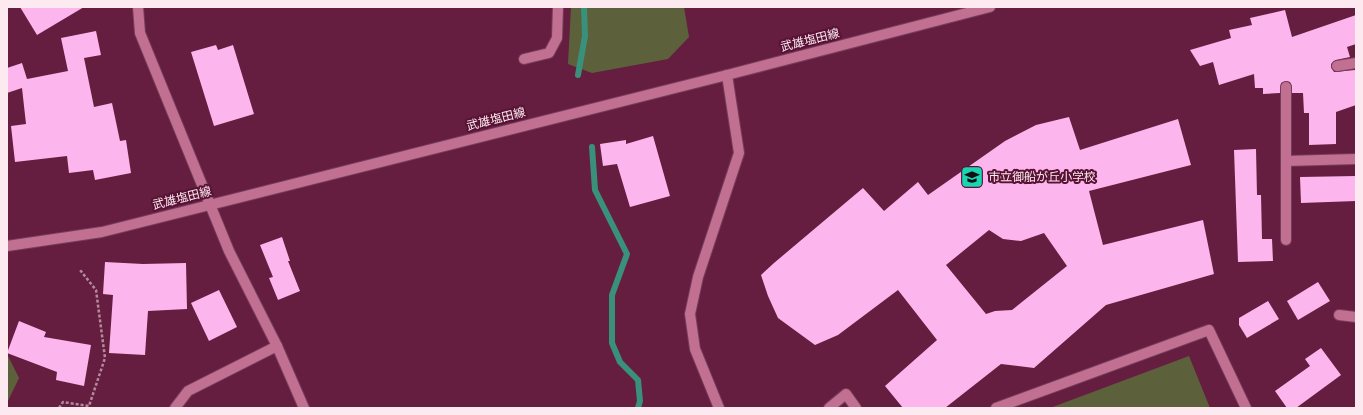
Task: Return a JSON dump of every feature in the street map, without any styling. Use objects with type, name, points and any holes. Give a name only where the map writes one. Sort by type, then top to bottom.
[{"type":"main road","points":[[138,7],[140,33],[229,251],[277,346],[304,408]]},
{"type":"main road","points":[[524,59],[549,53],[557,38],[558,7]]},
{"type":"main road","name":"武雄塩田線","points":[[7,246],[102,232],[727,75],[990,7]]},
{"type":"main road","points":[[1336,66],[1356,63]]},
{"type":"main road","points":[[718,408],[695,349],[690,314],[698,277],[739,153],[727,75]]},
{"type":"main road","points":[[1286,87],[1286,240]]},
{"type":"main road","points":[[1286,161],[1356,159]]},
{"type":"main road","points":[[1339,315],[1356,317]]},
{"type":"main road","points":[[996,408],[1209,330],[1246,408]]},
{"type":"main road","points":[[175,408],[188,391],[277,346]]},
{"type":"main road","points":[[829,408],[846,394],[856,408]]},
{"type":"path","points":[[59,408],[63,402],[89,406],[105,358],[96,290],[80,270]]},
{"type":"green space","points":[[571,7],[684,7],[689,37],[668,59],[592,73],[568,64]]},
{"type":"green space","points":[[7,354],[19,378],[7,403]]},
{"type":"green space","points":[[1189,356],[1210,408],[1050,408]]},
{"type":"building","points":[[20,7],[84,7],[37,35]]},
{"type":"building","points":[[1285,10],[1292,37],[1356,15],[1356,44],[1347,47],[1350,57],[1336,60],[1331,64],[1334,72],[1355,70],[1356,74],[1356,105],[1336,112],[1336,144],[1309,145],[1309,113],[1304,113],[1303,93],[1292,93],[1290,82],[1286,81],[1281,83],[1280,93],[1263,94],[1263,88],[1255,88],[1254,74],[1219,85],[1213,62],[1200,66],[1190,50],[1231,38],[1229,30],[1252,25],[1250,18]]},
{"type":"building","points":[[96,31],[101,55],[84,58],[94,107],[112,103],[120,141],[126,140],[131,173],[95,180],[93,170],[69,173],[67,156],[15,162],[11,126],[26,124],[22,88],[7,93],[7,68],[22,63],[27,79],[68,71],[61,38]]},
{"type":"building","points":[[216,45],[218,50],[233,45],[254,114],[214,126],[191,52]]},
{"type":"building","points":[[1069,117],[1080,150],[1178,119],[1191,165],[1089,191],[1103,245],[1203,220],[1214,274],[1106,305],[1034,368],[1001,364],[945,408],[903,408],[885,386],[937,340],[898,290],[838,335],[815,345],[778,318],[768,296],[761,275],[863,188],[884,211],[918,182],[928,195],[1005,141],[1036,125]],"holes":[[[989,230],[1003,239],[1021,241],[1044,233],[1067,266],[1012,310],[995,311],[986,314],[946,265]]]},
{"type":"building","points":[[653,136],[670,196],[630,207],[617,164],[603,166],[600,144],[626,140],[626,144]]},
{"type":"building","points":[[1256,149],[1257,195],[1261,195],[1262,239],[1272,239],[1273,261],[1238,262],[1234,150]]},
{"type":"building","points":[[1356,176],[1356,201],[1301,203],[1300,177]]},
{"type":"building","points":[[282,237],[290,261],[288,261],[300,291],[278,300],[269,278],[273,277],[260,245]]},
{"type":"building","points":[[105,262],[143,264],[186,263],[187,309],[148,311],[145,355],[109,353],[113,295],[103,294]]},
{"type":"building","points":[[1318,282],[1330,301],[1298,320],[1287,301]]},
{"type":"building","points":[[219,290],[237,327],[209,341],[191,303]]},
{"type":"building","points":[[1268,301],[1279,319],[1247,338],[1239,325],[1239,318]]},
{"type":"building","points":[[19,321],[46,332],[44,337],[91,345],[84,386],[56,380],[57,372],[7,353]]},
{"type":"building","points":[[1321,348],[1341,375],[1296,408],[1287,408],[1275,391],[1310,366],[1305,359]]},
{"type":"waterway","points":[[578,75],[585,36],[584,7]]},
{"type":"waterway","points":[[592,147],[595,190],[627,254],[612,295],[612,343],[620,362],[638,380],[640,401],[638,408]]},
{"type":"place","name":"市立御船が丘小学校","points":[[972,177]]}]
